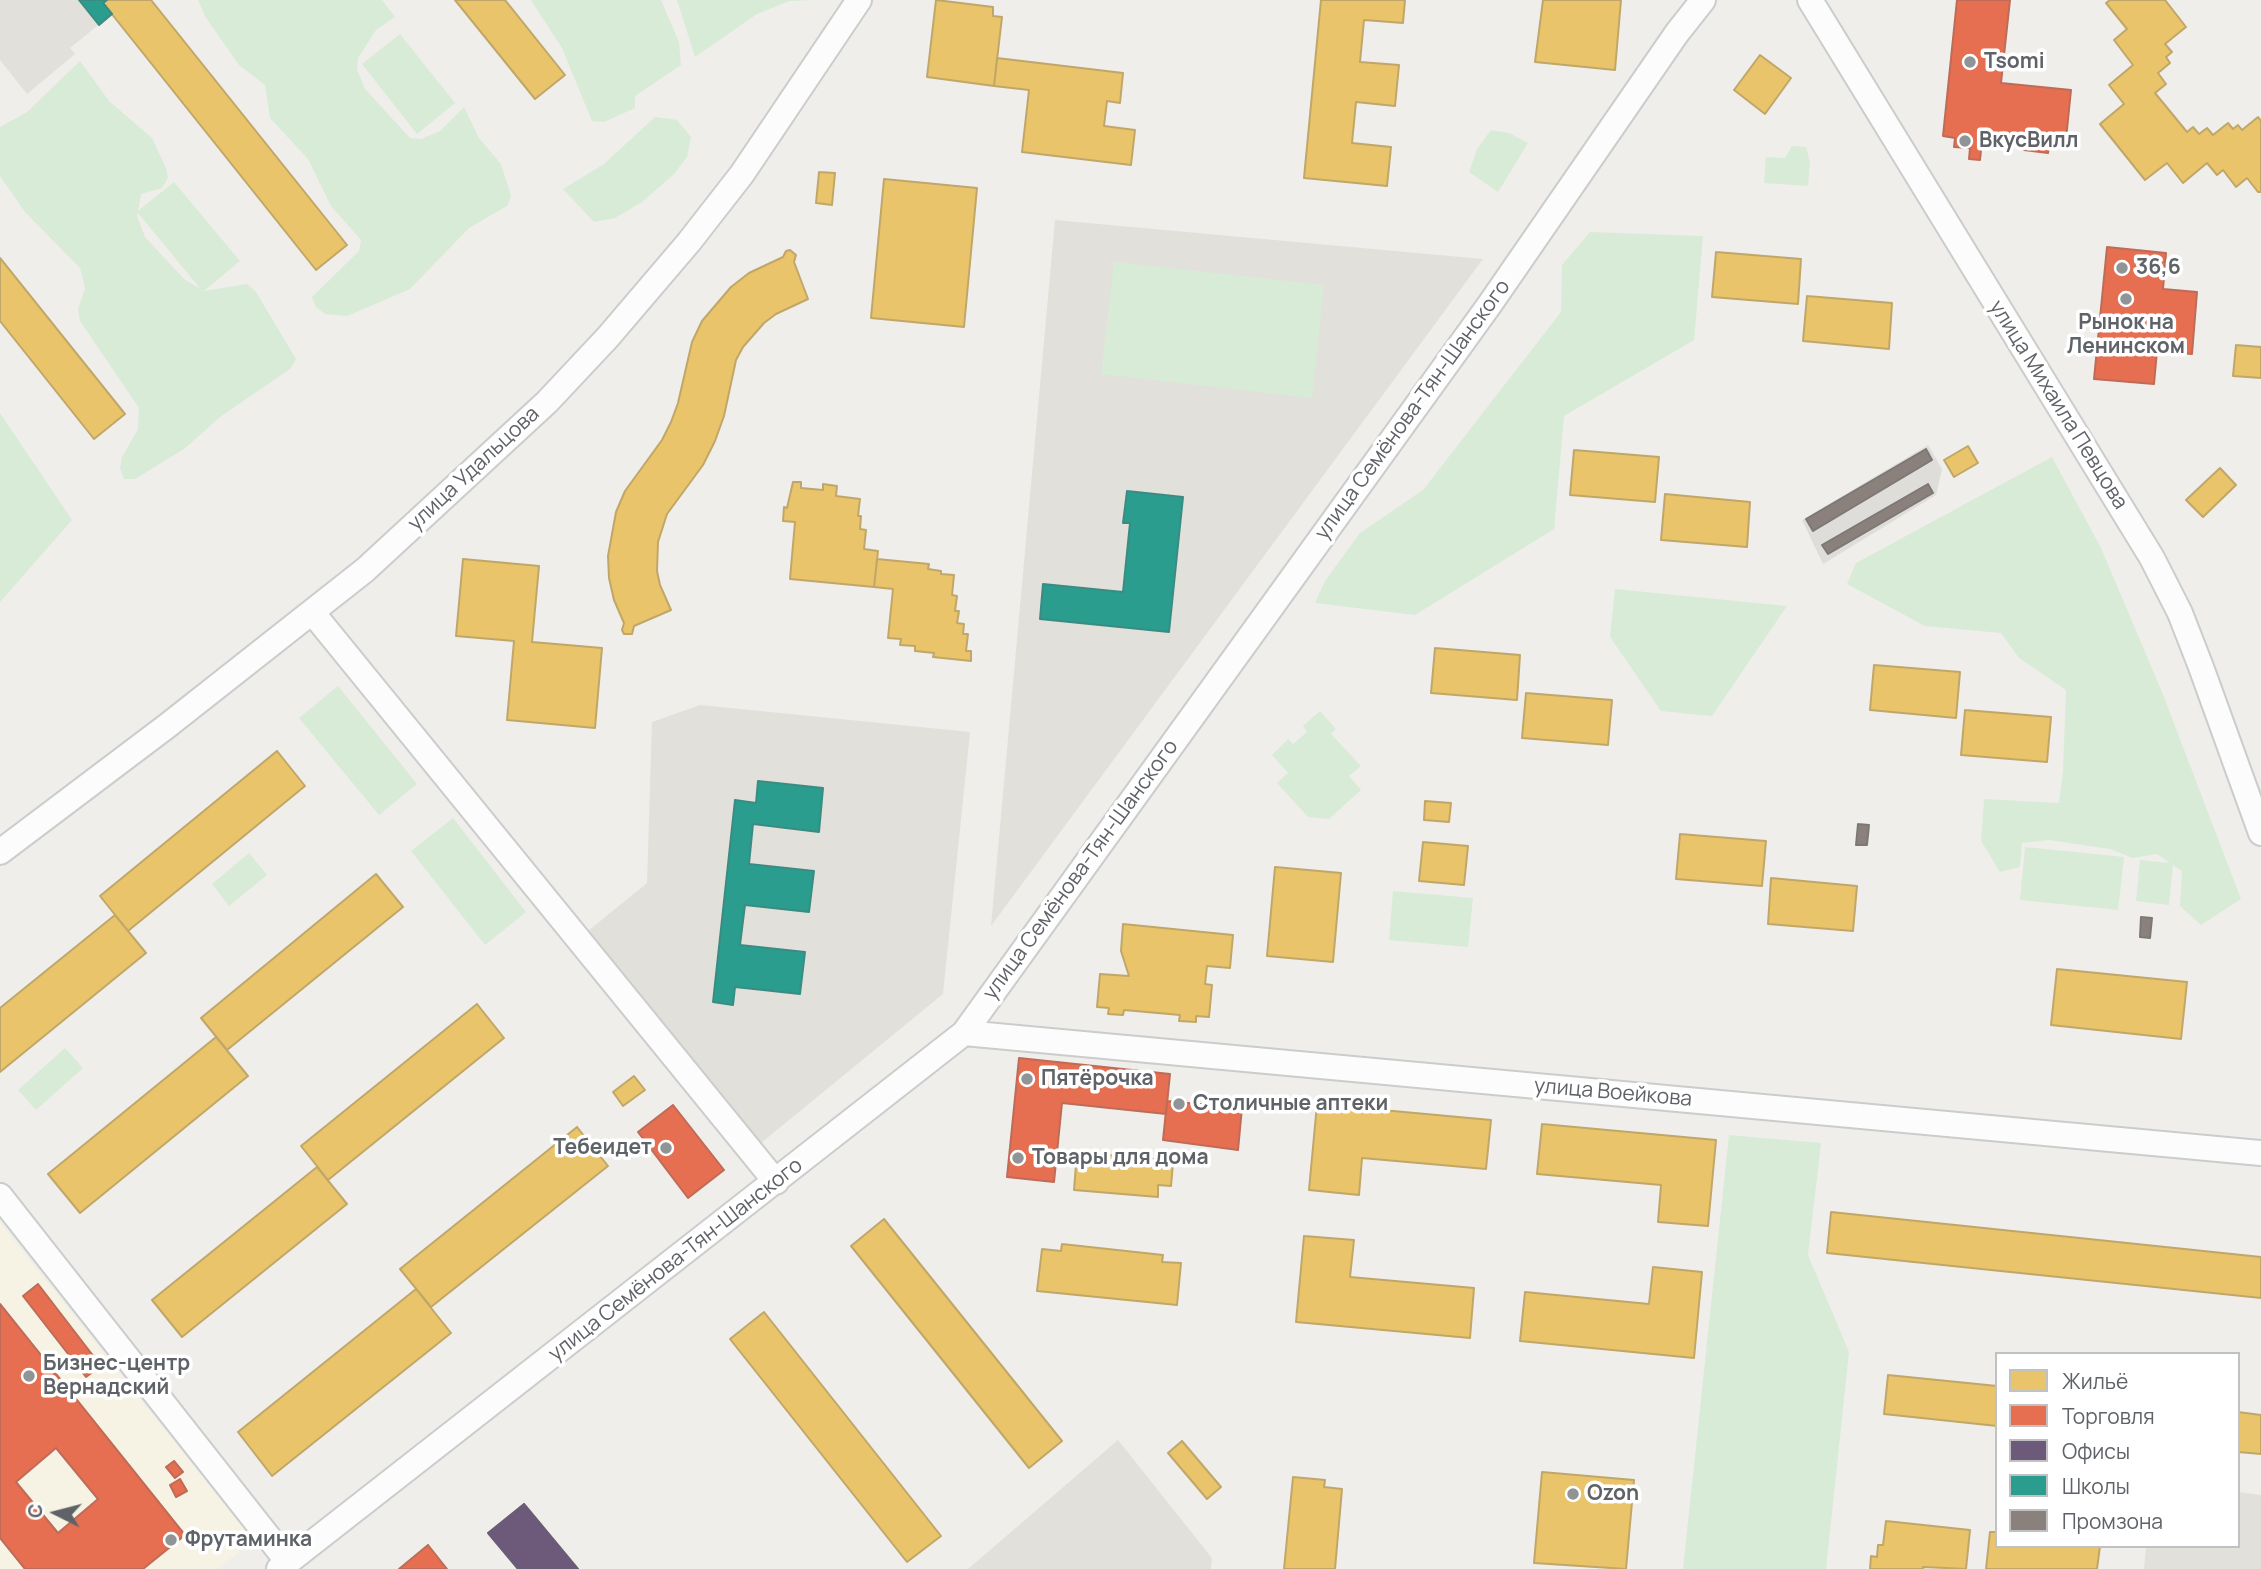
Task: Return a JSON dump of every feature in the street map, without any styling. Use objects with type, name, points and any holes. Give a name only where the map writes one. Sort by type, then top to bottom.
[{"type":"street","name":"улица Удальцова","points":[[0,852],[167,726],[365,570],[547,402],[608,337],[689,242],[742,174],[859,0]]},
{"type":"street","name":"улица Семёнова-Тян-Шанского","points":[[284,1566],[964,1033],[1490,304],[1677,33],[1703,0]]},
{"type":"street","name":"улица Михаила Певцова","points":[[1810,0],[2152,558],[2180,613],[2261,833]]},
{"type":"street","points":[[312,612],[776,1182]]},
{"type":"street","name":"улица Воейкова","points":[[964,1033],[2261,1153]]},
{"type":"street","points":[[0,1196],[284,1566]]},
{"type":"shaded area","points":[[0,0],[107,0],[112,14],[70,48],[75,54],[27,94],[0,60]]},
{"type":"shaded area","points":[[1055,220],[1483,259],[991,926]]},
{"type":"shaded area","points":[[1928,445],[1942,469],[1936,495],[1823,564],[1802,520]]},
{"type":"shaded area","points":[[700,705],[970,732],[943,994],[761,1143],[588,931],[647,883],[652,722]]},
{"type":"shaded area","points":[[0,1223],[246,1532],[242,1550],[217,1569],[0,1569]]},
{"type":"shaded area","points":[[1118,1440],[1212,1558],[1211,1569],[968,1569]]},
{"type":"shaded area","points":[[2240,1492],[2261,1495],[2261,1569],[2144,1569],[2146,1548],[2240,1548]]},
{"type":"green space","points":[[198,0],[382,0],[395,17],[376,30],[358,58],[357,69],[365,89],[410,138],[421,139],[440,131],[464,107],[479,138],[501,164],[511,196],[507,206],[469,228],[410,289],[347,316],[325,314],[316,307],[312,297],[359,251],[361,240],[331,206],[308,159],[270,118],[265,85],[239,65],[206,18]]},
{"type":"green space","points":[[531,0],[661,0],[679,42],[681,65],[635,96],[635,108],[604,122],[592,121],[562,48]]},
{"type":"green space","points":[[677,0],[815,0],[789,1],[757,14],[695,57]]},
{"type":"green space","points":[[400,34],[455,103],[417,134],[362,64]]},
{"type":"green space","points":[[80,61],[109,101],[152,138],[166,168],[168,178],[162,188],[141,194],[138,211],[174,182],[240,261],[204,291],[247,284],[256,292],[296,359],[290,369],[220,417],[184,449],[135,479],[124,479],[120,468],[122,457],[138,429],[139,408],[80,321],[78,309],[85,288],[80,268],[25,212],[0,176],[0,127],[27,112]],"holes":[[[138,213],[199,287],[184,279],[145,237]]]},
{"type":"green space","points":[[655,117],[677,120],[691,137],[687,157],[674,174],[642,202],[615,218],[594,222],[563,189],[604,164]]},
{"type":"green space","points":[[1491,130],[1509,133],[1528,143],[1498,192],[1469,172],[1477,149]]},
{"type":"green space","points":[[1792,146],[1806,147],[1810,162],[1808,186],[1764,183],[1766,157],[1785,158]]},
{"type":"green space","points":[[1590,232],[1703,236],[1694,340],[1564,416],[1554,529],[1415,615],[1315,603],[1325,581],[1360,533],[1423,490],[1561,312],[1562,265]]},
{"type":"green space","points":[[1114,262],[1324,285],[1312,398],[1101,374]]},
{"type":"green space","points":[[0,413],[72,520],[0,602]]},
{"type":"green space","points":[[2052,457],[2101,548],[2162,692],[2241,899],[2201,925],[2180,906],[2182,871],[2173,865],[2169,905],[2136,901],[2140,860],[2170,863],[2157,854],[2133,858],[2110,849],[2049,840],[2022,843],[2020,867],[2000,872],[1981,841],[1984,799],[2059,803],[2066,690],[2019,658],[2001,633],[1925,626],[1847,584],[1856,563]]},
{"type":"green space","points":[[1615,589],[1787,606],[1712,716],[1661,711],[1610,637]]},
{"type":"green space","points":[[338,686],[417,784],[379,815],[299,718]]},
{"type":"green space","points":[[1320,711],[1336,729],[1331,734],[1361,766],[1349,776],[1361,790],[1329,819],[1308,817],[1277,783],[1288,773],[1272,755],[1288,739],[1293,744],[1307,732],[1303,726]]},
{"type":"green space","points":[[453,818],[526,912],[485,945],[411,851]]},
{"type":"green space","points":[[2025,847],[2124,857],[2118,910],[2020,900]]},
{"type":"green space","points":[[249,853],[267,875],[229,906],[212,884]]},
{"type":"green space","points":[[1393,891],[1473,898],[1468,947],[1389,940]]},
{"type":"green space","points":[[65,1048],[83,1068],[36,1110],[18,1090]]},
{"type":"green space","points":[[1729,1135],[1821,1143],[1808,1255],[1849,1352],[1826,1569],[1683,1569]]},
{"type":"building: Жильё","points":[[107,0],[151,0],[347,245],[316,270],[103,3]]},
{"type":"building: Жильё","points":[[455,0],[505,0],[565,75],[535,99]]},
{"type":"building: Жильё","points":[[936,0],[993,7],[993,16],[1002,17],[994,86],[927,77]]},
{"type":"building: Жильё","points":[[1321,0],[1405,0],[1403,23],[1364,20],[1360,62],[1399,65],[1395,106],[1356,102],[1352,143],[1391,147],[1387,186],[1304,178]]},
{"type":"building: Жильё","points":[[1543,0],[1621,0],[1615,70],[1535,62]]},
{"type":"building: Жильё","points":[[2110,0],[2165,0],[2186,27],[2165,44],[2172,52],[2166,57],[2170,63],[2158,73],[2166,84],[2155,93],[2187,132],[2193,127],[2199,134],[2207,128],[2213,135],[2228,123],[2233,129],[2238,125],[2242,130],[2258,117],[2261,121],[2261,192],[2258,192],[2247,178],[2236,187],[2223,170],[2217,175],[2207,163],[2183,183],[2167,163],[2145,180],[2100,124],[2124,104],[2109,85],[2133,65],[2114,40],[2127,29],[2106,3]]},
{"type":"building: Жильё","points":[[1760,55],[1791,78],[1765,114],[1734,90]]},
{"type":"building: Жильё","points":[[997,58],[1123,73],[1120,103],[1107,101],[1104,126],[1135,130],[1131,165],[1022,152],[1029,90],[994,86]]},
{"type":"building: Жильё","points":[[819,172],[835,173],[832,205],[816,203]]},
{"type":"building: Жильё","points":[[884,179],[977,188],[964,327],[871,318]]},
{"type":"building: Жильё","points":[[790,250],[796,255],[794,262],[808,299],[776,314],[764,323],[743,347],[736,360],[724,416],[715,441],[703,465],[667,514],[658,542],[657,571],[671,610],[634,626],[632,634],[624,634],[624,623],[614,600],[609,578],[608,556],[616,512],[625,491],[662,440],[671,422],[692,342],[702,321],[731,287],[749,273],[783,257],[786,251]]},
{"type":"building: Жильё","points":[[1716,252],[1801,259],[1798,304],[1712,297]]},
{"type":"building: Жильё","points":[[0,258],[125,414],[94,439],[0,321]]},
{"type":"building: Жильё","points":[[1807,296],[1892,303],[1889,349],[1803,341]]},
{"type":"building: Жильё","points":[[2236,345],[2261,347],[2261,378],[2233,376]]},
{"type":"building: Жильё","points":[[1968,446],[1978,463],[1954,477],[1944,460]]},
{"type":"building: Жильё","points":[[1574,450],[1659,457],[1655,502],[1570,495]]},
{"type":"building: Жильё","points":[[2220,468],[2236,485],[2203,517],[2186,500]]},
{"type":"building: Жильё","points":[[793,482],[801,482],[801,488],[823,490],[823,484],[837,486],[836,496],[860,499],[860,529],[866,530],[864,549],[878,551],[874,587],[790,579],[795,522],[783,521],[784,507],[787,508]]},
{"type":"building: Жильё","points":[[1665,494],[1750,502],[1747,547],[1661,540]]},
{"type":"building: Жильё","points":[[463,559],[539,566],[532,642],[602,648],[595,728],[507,720],[514,641],[456,636]]},
{"type":"building: Жильё","points":[[877,559],[929,564],[928,569],[954,575],[952,595],[957,596],[957,623],[964,624],[963,634],[968,634],[966,651],[971,651],[971,661],[933,657],[934,653],[915,651],[915,646],[900,645],[901,639],[888,638],[893,589],[874,587]]},
{"type":"building: Жильё","points":[[1435,648],[1520,655],[1517,700],[1431,693]]},
{"type":"building: Жильё","points":[[1874,665],[1960,672],[1956,718],[1870,710]]},
{"type":"building: Жильё","points":[[1526,693],[1612,700],[1608,745],[1522,738]]},
{"type":"building: Жильё","points":[[1965,710],[2051,717],[2047,762],[1961,755]]},
{"type":"building: Жильё","points":[[277,751],[305,786],[128,931],[100,896]]},
{"type":"building: Жильё","points":[[1425,801],[1451,803],[1449,822],[1424,820]]},
{"type":"building: Жильё","points":[[1680,834],[1766,841],[1762,886],[1676,879]]},
{"type":"building: Жильё","points":[[1423,842],[1468,846],[1464,885],[1419,881]]},
{"type":"building: Жильё","points":[[1275,867],[1341,873],[1333,962],[1267,956]]},
{"type":"building: Жильё","points":[[376,874],[403,907],[227,1050],[201,1018]]},
{"type":"building: Жильё","points":[[1771,878],[1857,886],[1853,931],[1768,924]]},
{"type":"building: Жильё","points":[[115,915],[146,953],[0,1072],[0,1008]]},
{"type":"building: Жильё","points":[[1123,924],[1233,935],[1230,968],[1207,966],[1205,984],[1212,985],[1209,1017],[1196,1016],[1196,1022],[1179,1021],[1180,1015],[1124,1010],[1123,1015],[1108,1014],[1109,1008],[1097,1007],[1100,974],[1129,976],[1121,951]]},
{"type":"building: Жильё","points":[[2057,969],[2187,982],[2181,1039],[2051,1025]]},
{"type":"building: Жильё","points":[[477,1004],[504,1038],[328,1180],[301,1146]]},
{"type":"building: Жильё","points":[[216,1037],[248,1076],[80,1213],[48,1174]]},
{"type":"building: Жильё","points":[[634,1076],[645,1090],[623,1106],[613,1092]]},
{"type":"building: Жильё","points":[[1317,1104],[1491,1120],[1486,1169],[1362,1158],[1359,1195],[1309,1190]]},
{"type":"building: Жильё","points":[[1542,1124],[1716,1140],[1708,1226],[1658,1222],[1661,1185],[1537,1174]]},
{"type":"building: Жильё","points":[[577,1127],[608,1166],[431,1307],[400,1269]]},
{"type":"building: Жильё","points":[[1077,1152],[1173,1163],[1171,1186],[1158,1185],[1158,1197],[1074,1190]]},
{"type":"building: Жильё","points":[[317,1167],[347,1204],[182,1337],[152,1300]]},
{"type":"building: Жильё","points":[[1831,1212],[2261,1257],[2261,1298],[1827,1253]]},
{"type":"building: Жильё","points":[[884,1219],[1062,1441],[1029,1468],[851,1246]]},
{"type":"building: Жильё","points":[[1304,1236],[1354,1240],[1350,1277],[1474,1288],[1470,1338],[1296,1322]]},
{"type":"building: Жильё","points":[[1062,1244],[1163,1255],[1162,1262],[1181,1263],[1177,1305],[1037,1291],[1042,1249],[1061,1251]]},
{"type":"building: Жильё","points":[[1653,1267],[1702,1272],[1694,1358],[1520,1341],[1525,1292],[1649,1304]]},
{"type":"building: Жильё","points":[[416,1289],[451,1333],[272,1476],[238,1432]]},
{"type":"building: Жильё","points":[[764,1312],[941,1536],[907,1562],[730,1339]]},
{"type":"building: Жильё","points":[[1888,1375],[1995,1386],[1995,1426],[1884,1414]]},
{"type":"building: Жильё","points":[[2240,1412],[2261,1415],[2261,1454],[2240,1452]]},
{"type":"building: Жильё","points":[[1182,1441],[1221,1487],[1207,1499],[1168,1453]]},
{"type":"building: Жильё","points":[[1542,1472],[1634,1480],[1626,1569],[1534,1563]]},
{"type":"building: Жильё","points":[[1293,1477],[1325,1480],[1324,1487],[1342,1489],[1335,1569],[1284,1569]]},
{"type":"building: Жильё","points":[[1886,1521],[1970,1530],[1966,1569],[1870,1569],[1871,1556],[1877,1557],[1878,1545],[1883,1545]]},
{"type":"building: Жильё","points":[[1990,1532],[1995,1532],[1995,1548],[2100,1548],[2097,1569],[1986,1569]]},
{"type":"building: Торговля","points":[[1957,0],[2010,0],[2001,83],[2071,90],[2065,149],[2049,147],[2048,153],[2024,150],[2025,145],[1982,140],[1980,160],[1969,159],[1970,148],[1954,147],[1955,138],[1943,136]]},
{"type":"building: Торговля","points":[[2107,247],[2166,253],[2163,289],[2197,292],[2192,354],[2157,351],[2154,384],[2094,379]]},
{"type":"building: Торговля","points":[[1019,1058],[1170,1074],[1166,1114],[1062,1103],[1054,1182],[1007,1177]]},
{"type":"building: Торговля","points":[[1167,1101],[1242,1108],[1238,1150],[1163,1140]]},
{"type":"building: Торговля","points":[[673,1105],[724,1170],[688,1198],[638,1132]]},
{"type":"building: Торговля","points":[[38,1284],[101,1366],[86,1377],[23,1296]]},
{"type":"building: Торговля","name":"Бизнес-центр Вернадский","points":[[0,1304],[185,1535],[143,1569],[25,1569],[0,1538]],"holes":[[[56,1448],[98,1499],[58,1533],[16,1482]]]},
{"type":"building: Торговля","points":[[174,1461],[183,1472],[175,1478],[166,1467]]},
{"type":"building: Торговля","points":[[180,1479],[187,1491],[176,1497],[170,1485]]},
{"type":"building: Торговля","points":[[428,1545],[447,1569],[399,1569]]},
{"type":"building: Офисы","points":[[524,1504],[578,1569],[518,1569],[488,1533]]},
{"type":"building: Школы","points":[[79,0],[107,0],[103,3],[112,14],[99,25]]},
{"type":"building: Школы","points":[[1127,491],[1183,497],[1169,632],[1040,619],[1043,584],[1123,592],[1130,523],[1123,523]]},
{"type":"building: Школы","points":[[758,781],[823,788],[819,832],[753,824],[749,864],[814,871],[809,912],[745,905],[740,945],[805,952],[800,994],[735,987],[733,1005],[713,1002],[735,800],[756,803]]},
{"type":"building: Промзона","points":[[1926,449],[1932,460],[1813,531],[1806,519]]},
{"type":"building: Промзона","points":[[1928,484],[1933,493],[1828,554],[1822,545]]},
{"type":"building: Промзона","points":[[1858,824],[1869,825],[1867,845],[1856,845]]},
{"type":"building: Промзона","points":[[2141,917],[2152,918],[2150,938],[2140,937]]},
{"type":"place","name":"Tsomi","points":[[1970,62]]},
{"type":"place","name":"ВкусВилл","points":[[1965,141]]},
{"type":"place","name":"36,6","points":[[2122,268]]},
{"type":"place","name":"Рынок на Ленинском","points":[[2126,299]]},
{"type":"place","name":"Пятёрочка","points":[[1027,1079]]},
{"type":"place","name":"Столичные аптеки","points":[[1179,1104]]},
{"type":"place","name":"Тебеидет","points":[[666,1148]]},
{"type":"place","name":"Товары для дома","points":[[1018,1158]]},
{"type":"place","name":"Бизнес-центр Вернадский","points":[[29,1376]]},
{"type":"place","name":"Ozon","points":[[1573,1494]]},
{"type":"place","name":"Фрутаминка","points":[[171,1540]]}]
